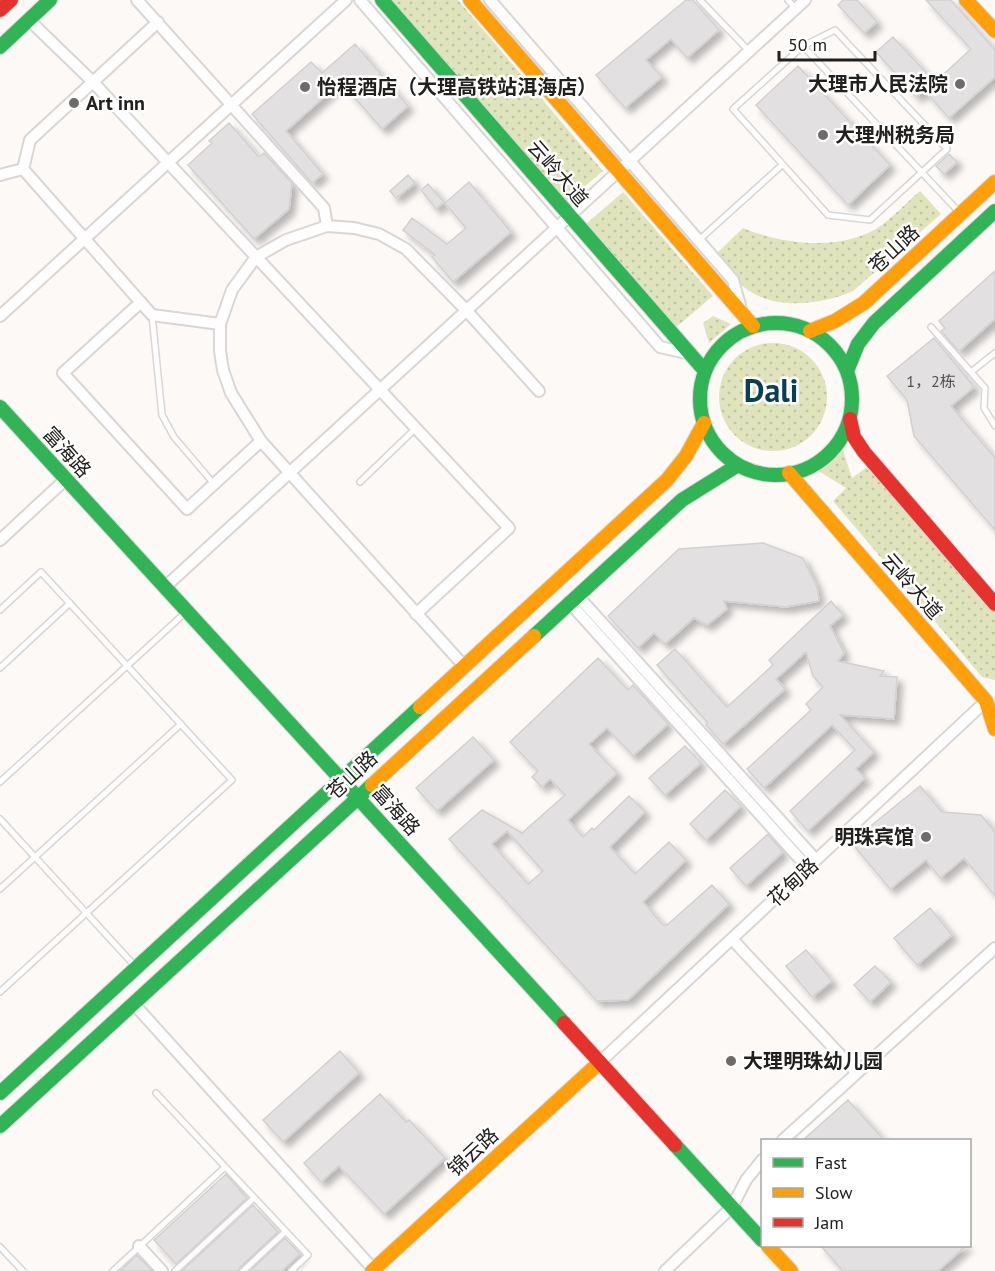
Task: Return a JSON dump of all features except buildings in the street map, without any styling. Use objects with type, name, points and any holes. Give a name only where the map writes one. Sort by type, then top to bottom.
[{"type":"main road","points":[[0,10],[11,0]]},
{"type":"main road","points":[[0,47],[50,0]]},
{"type":"main road","name":"云岭大道","points":[[382,0],[705,371]]},
{"type":"main road","points":[[470,0],[753,326]]},
{"type":"main road","points":[[966,0],[995,31]]},
{"type":"main road","name":"苍山路","points":[[810,330],[834,321],[864,303],[995,182]]},
{"type":"main road","name":"苍山路","points":[[847,371],[854,351],[874,323],[995,211]]},
{"type":"main road","points":[[850,419],[837,444],[827,455],[803,470],[766,474],[738,465],[711,440],[704,423],[700,399],[705,371],[713,356],[724,343],[753,326],[769,323],[785,323],[810,330],[834,349],[847,371],[851,386],[850,419],[854,436],[864,452],[995,604]]},
{"type":"main road","name":"富海路","points":[[0,407],[761,1239]]},
{"type":"main road","name":"苍山路","points":[[0,1093],[667,480],[686,456],[704,423]]},
{"type":"main road","name":"苍山路","points":[[0,1126],[573,598],[688,495],[712,478],[738,465]]},
{"type":"main road","name":"云岭大道","points":[[789,473],[986,701],[995,729]]},
{"type":"main road","name":"锦云路","points":[[374,1271],[600,1062]]},
{"type":"main road","points":[[770,1247],[791,1271]]},
{"type":"street","points":[[137,0],[324,208],[327,226]]},
{"type":"street","points":[[0,316],[346,0]]},
{"type":"street","points":[[360,0],[660,347],[691,354]]},
{"type":"street","points":[[490,0],[732,280],[741,312]]},
{"type":"street","points":[[165,587],[749,51],[792,4],[805,0]]},
{"type":"street","points":[[29,20],[92,81],[509,528],[417,614]]},
{"type":"street","points":[[23,168],[30,140],[158,22]]},
{"type":"street","points":[[0,175],[23,168]]},
{"type":"street","points":[[23,168],[152,315],[220,324]]},
{"type":"street","points":[[464,666],[261,441],[231,393],[223,370],[220,324],[232,290],[256,257],[286,240],[327,226],[354,228],[379,234],[406,249],[466,310],[539,391]]},
{"type":"street","points":[[141,302],[63,373],[186,509],[261,441]]},
{"type":"street","points":[[0,540],[66,479]]},
{"type":"street","points":[[573,598],[812,864]]},
{"type":"street","name":"花甸路","points":[[600,1062],[986,701]]},
{"type":"street","points":[[732,939],[857,1073]]},
{"type":"street","points":[[784,1139],[995,948]]},
{"type":"street","points":[[133,1003],[374,1271]]},
{"type":"street","points":[[665,1271],[732,1207],[746,1180],[761,1161]]},
{"type":"street","points":[[139,1246],[162,1271]]},
{"type":"lane","points":[[700,0],[749,51]]},
{"type":"lane","points":[[835,30],[947,149],[870,220],[828,215],[782,165],[733,109],[803,46],[835,30]]},
{"type":"lane","points":[[803,46],[961,214]]},
{"type":"lane","points":[[699,240],[782,165]]},
{"type":"lane","points":[[152,315],[162,415],[174,437],[214,485]]},
{"type":"lane","points":[[930,327],[985,388],[984,408],[995,426]]},
{"type":"lane","points":[[971,372],[995,352]]},
{"type":"lane","points":[[360,482],[416,428]]},
{"type":"lane","points":[[0,610],[41,572],[232,780],[0,992]]},
{"type":"lane","points":[[0,668],[70,603]]},
{"type":"lane","points":[[0,782],[187,611]]},
{"type":"lane","points":[[0,889],[181,724]]},
{"type":"lane","points":[[0,819],[136,968]]},
{"type":"lane","points":[[156,1093],[308,1256],[291,1271]]},
{"type":"lane","points":[[112,1271],[225,1167]]},
{"type":"lane","points":[[175,1271],[254,1198]]},
{"type":"lane","points":[[243,1271],[285,1232]]},
{"type":"lane","points":[[0,1246],[23,1271]]},
{"type":"green space","points":[[386,0],[458,0],[603,171],[561,206]]},
{"type":"green space","points":[[920,191],[941,214],[853,291],[841,296],[798,303],[769,300],[744,287],[716,254],[743,228],[795,242],[814,243],[850,239],[867,234],[882,225]]},
{"type":"green space","points":[[623,192],[713,296],[675,328],[586,224]]},
{"type":"green space","points":[[713,316],[731,324],[709,343],[703,323]]},
{"type":"green space","points":[[773,343],[794,347],[811,359],[823,376],[827,397],[823,418],[811,435],[794,447],[773,451],[752,447],[735,435],[723,418],[719,397],[723,376],[735,359],[752,347]]},
{"type":"green space","points":[[842,447],[852,478],[867,467],[995,612],[995,680],[982,677],[833,501],[846,488],[817,470]]},
{"type":"traffic: fast","points":[[0,47],[50,0]]},
{"type":"traffic: fast","points":[[382,0],[705,371]]},
{"type":"traffic: fast","points":[[847,371],[858,344],[874,323],[995,211]]},
{"type":"traffic: fast","points":[[776,323],[805,329],[830,345],[846,370],[852,399],[846,428],[830,453],[805,469],[776,475],[747,469],[722,453],[706,428],[700,399],[706,370],[722,345],[747,329],[776,323]]},
{"type":"traffic: fast","points":[[0,407],[564,1023]]},
{"type":"traffic: fast","points":[[534,636],[682,500],[738,465]]},
{"type":"traffic: fast","points":[[0,1093],[420,707]]},
{"type":"traffic: fast","points":[[0,1126],[372,785]]},
{"type":"traffic: fast","points":[[675,1145],[761,1239]]},
{"type":"traffic: slow","points":[[470,0],[753,326]]},
{"type":"traffic: slow","points":[[966,0],[995,31]]},
{"type":"traffic: slow","points":[[810,331],[835,321],[864,303],[995,182]]},
{"type":"traffic: slow","points":[[420,707],[667,480],[686,456],[704,423]]},
{"type":"traffic: slow","points":[[789,473],[986,701],[995,729]]},
{"type":"traffic: slow","points":[[372,785],[534,636]]},
{"type":"traffic: slow","points":[[372,1271],[600,1062]]},
{"type":"traffic: slow","points":[[769,1247],[791,1271]]},
{"type":"traffic: jam","points":[[0,10],[11,0]]},
{"type":"traffic: jam","points":[[850,419],[854,437],[864,452],[995,604]]},
{"type":"traffic: jam","points":[[564,1023],[675,1145]]},
{"type":"place","name":"大理市人民法院","points":[[960,84]]},
{"type":"place","name":"怡程酒店（大理高铁站洱海店）","points":[[305,87]]},
{"type":"place","name":"Art inn","points":[[74,103]]},
{"type":"place","name":"大理州税务局","points":[[823,135]]},
{"type":"place","name":"明珠宾馆","points":[[926,837]]},
{"type":"place","name":"大理明珠幼儿园","points":[[731,1061]]},
{"type":"district","name":"Dali","points":[[771,391]]}]
